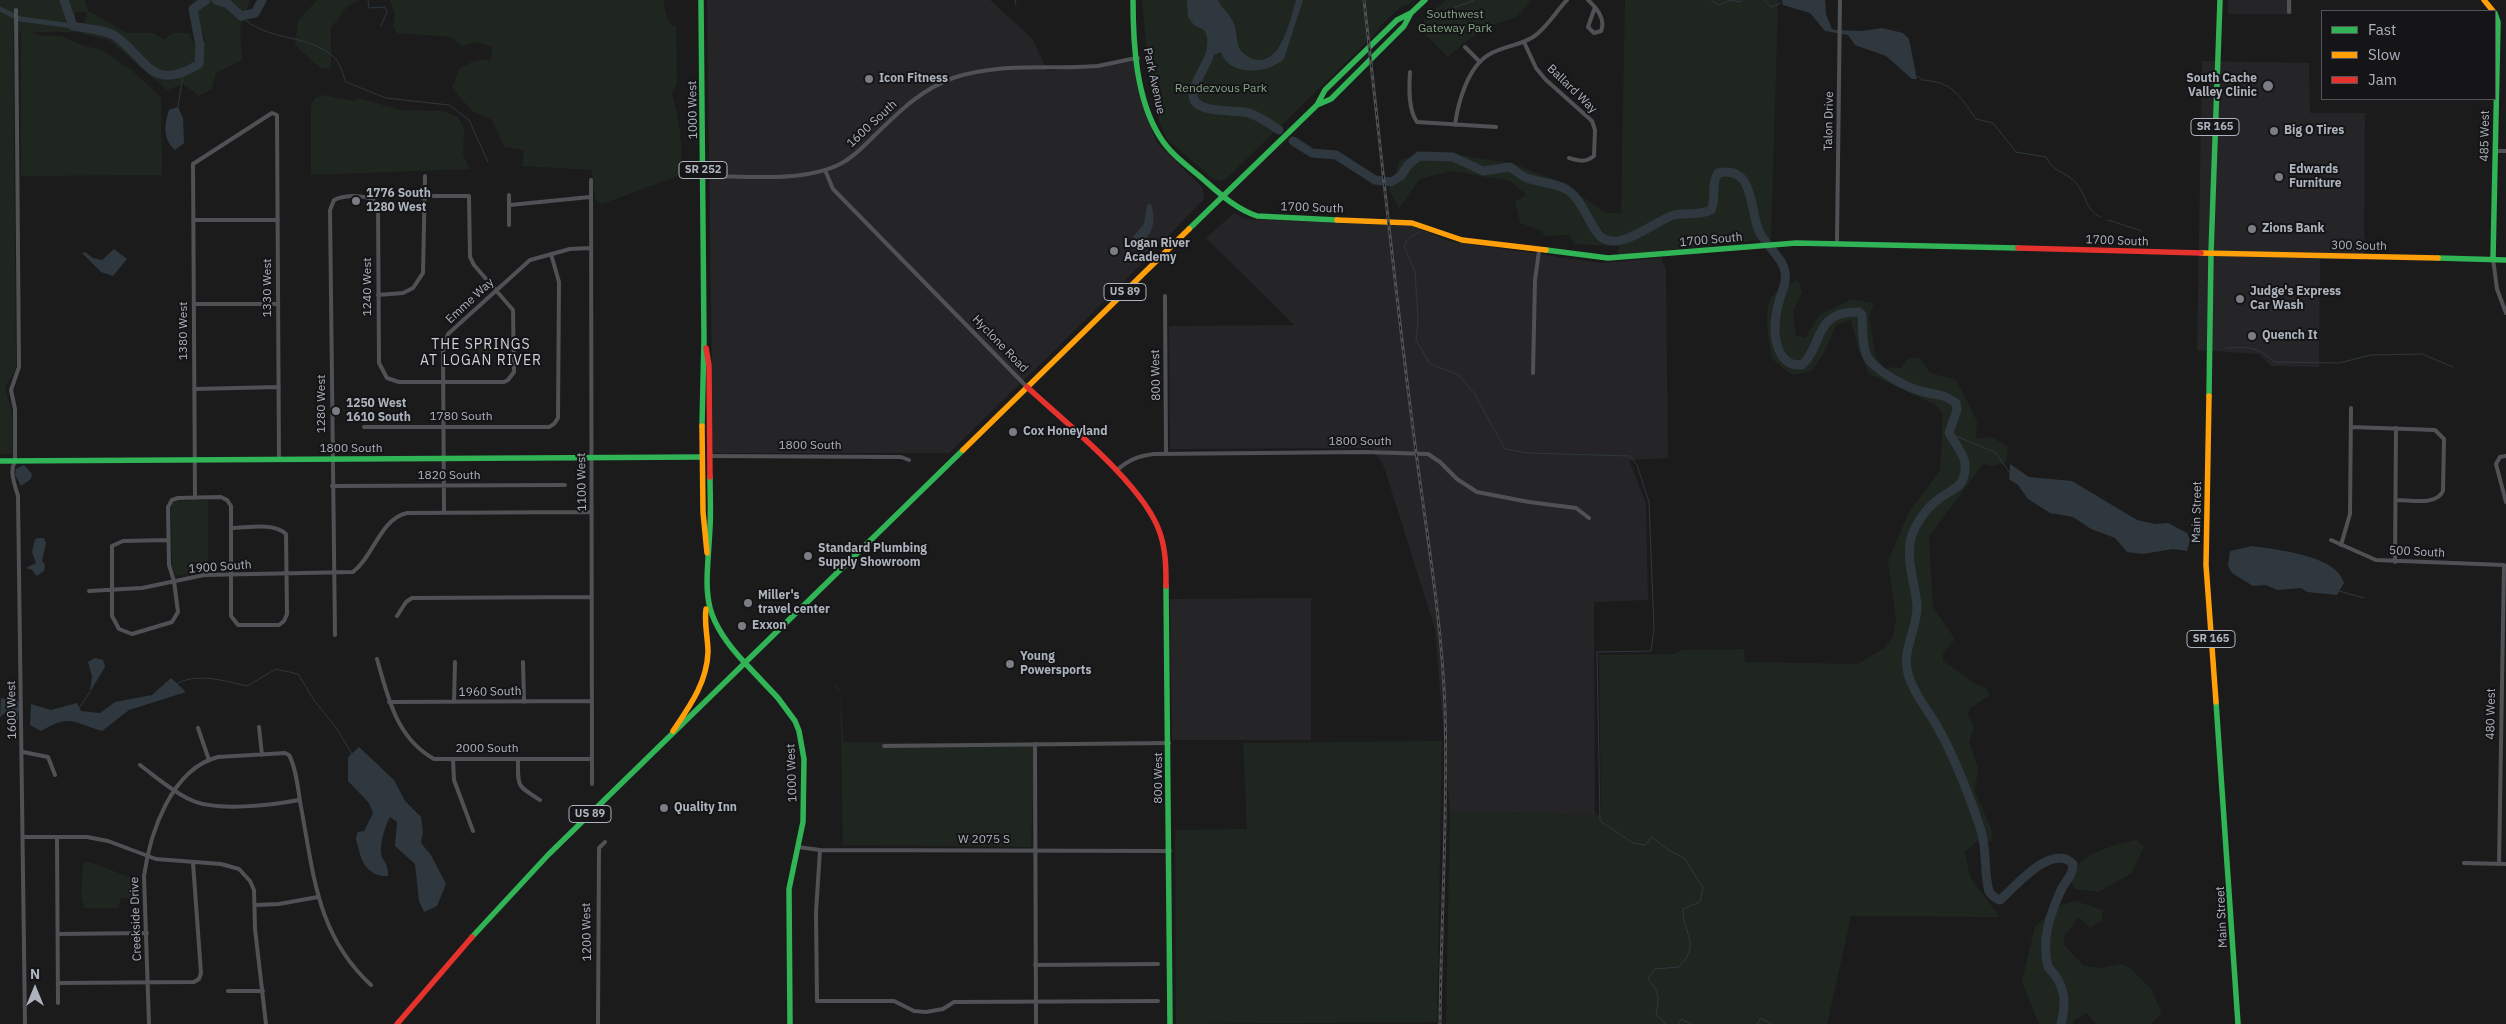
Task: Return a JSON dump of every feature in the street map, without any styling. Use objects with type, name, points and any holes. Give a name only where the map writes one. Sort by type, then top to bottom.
[{"type":"main road","name":"1000 West","points":[[701,0],[704,339],[702,356],[702,456],[703,527],[707,553]]},
{"type":"main road","name":"Park Avenue","points":[[1133,0],[1133,27],[1138,58],[1151,117],[1161,139],[1223,197]]},
{"type":"main road","name":"US 89","points":[[397,1024],[521,882],[1223,197],[1317,104],[1325,90],[1397,20],[1411,13],[1425,0]]},
{"type":"main road","name":"Main Street","points":[[2220,0],[2211,253],[2206,564],[2238,1024]]},
{"type":"main road","name":"485 West","points":[[2484,0],[2492,10]]},
{"type":"main road","name":"US 89","points":[[1317,104],[1330,99],[1344,86],[1404,26],[1411,13]]},
{"type":"main road","name":"485 West","points":[[2493,260],[2498,22],[2496,17]]},
{"type":"main road","name":"1700 South","points":[[1223,197],[1235,206],[1257,216],[1412,223],[1462,240],[1608,258],[1796,243],[2211,253]]},
{"type":"main road","name":"300 South","points":[[2211,253],[2506,260]]},
{"type":"main road","name":"1000 West","points":[[704,339],[708,365],[710,456],[707,605],[717,633],[785,708],[795,722],[801,736],[804,756],[803,819],[798,847],[791,870],[789,889],[790,1024]]},
{"type":"main road","name":"SR 252","points":[[702,356],[704,452],[710,456]]},
{"type":"main road","name":"Hyclone Road","points":[[1027,387],[1116,471],[1145,502],[1160,532]]},
{"type":"main road","name":"1800 South","points":[[0,461],[702,456]]},
{"type":"main road","name":"SR 252","points":[[702,456],[704,458],[706,520],[709,537]]},
{"type":"main road","name":"800 West","points":[[1160,532],[1166,557],[1170,1024]]},
{"type":"main road","points":[[670,735],[702,684],[707,668],[708,640],[704,623],[707,605]]},
{"type":"street","points":[[1455,125],[1458,103],[1480,62],[1489,54],[1524,42],[1535,36],[1567,0]]},
{"type":"street","points":[[1588,0],[1595,7],[1602,20],[1601,31],[1594,33],[1588,27],[1595,7]]},
{"type":"street","name":"Talon Drive","points":[[1836,243],[1840,0]]},
{"type":"street","points":[[2289,0],[2289,12]]},
{"type":"street","name":"1600 West","points":[[16,10],[19,367],[11,390],[15,409],[15,461],[12,466],[18,496],[23,752],[25,1024]]},
{"type":"street","points":[[1590,20],[1602,20]]},
{"type":"street","name":"Ballard Way","points":[[1524,42],[1536,68],[1586,114],[1595,130],[1594,156],[1580,162],[1570,158]]},
{"type":"street","points":[[1465,47],[1480,62]]},
{"type":"street","name":"1600 South","points":[[703,176],[801,175],[826,170],[843,163],[858,152],[915,98],[928,89],[951,79],[988,70],[1098,66],[1138,58]]},
{"type":"street","points":[[1410,72],[1409,84],[1413,116],[1417,122],[1496,127]]},
{"type":"street","name":"1380 West","points":[[195,498],[193,164],[272,113],[277,115]]},
{"type":"street","name":"1330 West","points":[[277,115],[279,460]]},
{"type":"street","points":[[2495,151],[2506,151]]},
{"type":"street","name":"Hyclone Road","points":[[826,170],[833,189],[1027,387]]},
{"type":"street","points":[[378,295],[403,293],[413,288],[420,280],[424,270],[425,176]]},
{"type":"street","name":"1100 West","points":[[590,180],[592,784]]},
{"type":"street","points":[[509,195],[509,225]]},
{"type":"street","points":[[425,196],[469,196],[470,257],[514,310],[514,369],[512,377],[504,382],[444,382]]},
{"type":"street","name":"1280 West","points":[[335,635],[332,486],[331,203],[339,198],[367,197],[374,200]]},
{"type":"street","points":[[510,205],[590,197]]},
{"type":"street","name":"1240 West","points":[[374,200],[378,205],[379,364],[382,374],[399,382],[444,382]]},
{"type":"street","points":[[193,220],[278,220]]},
{"type":"street","name":"Emme Way","points":[[443,458],[443,351],[448,334],[526,263],[570,249],[590,248]]},
{"type":"street","points":[[1533,373],[1535,280],[1539,251]]},
{"type":"street","name":"1780 South","points":[[364,428],[549,427],[556,421],[558,418],[559,282],[552,254]]},
{"type":"street","points":[[2493,260],[2496,289],[2506,313]]},
{"type":"street","name":"800 West","points":[[1165,296],[1166,453]]},
{"type":"street","points":[[194,304],[278,304]]},
{"type":"street","points":[[194,389],[279,387]]},
{"type":"street","points":[[2340,545],[2350,514],[2351,408]]},
{"type":"street","points":[[2351,427],[2435,430],[2441,433],[2444,439],[2443,491],[2440,496],[2434,500],[2396,500]]},
{"type":"street","points":[[2395,562],[2396,428]]},
{"type":"street","name":"1800 South","points":[[1116,471],[1126,461],[1140,455],[1166,453],[1428,454],[1440,462],[1457,479],[1477,492],[1529,502],[1576,508],[1589,518]]},
{"type":"street","name":"1800 South","points":[[710,456],[901,457],[910,460]]},
{"type":"street","points":[[2506,456],[2500,457],[2496,464],[2506,502]]},
{"type":"street","points":[[443,458],[444,512],[592,512]]},
{"type":"street","name":"1820 South","points":[[332,486],[565,485]]},
{"type":"street","points":[[168,540],[117,543],[112,546],[112,616],[119,629],[132,634],[172,622],[177,618],[174,581],[169,566],[168,508],[172,500],[221,497],[227,500],[231,506],[231,528],[231,616],[238,625],[279,625],[284,621],[287,614],[286,534],[281,529],[273,527],[231,528]]},
{"type":"street","name":"1900 South","points":[[89,591],[142,588],[204,575],[353,572],[362,565],[397,515],[444,512]]},
{"type":"street","name":"500 South","points":[[2331,540],[2376,560],[2505,565]]},
{"type":"street","name":"480 West","points":[[2499,864],[2505,565]]},
{"type":"street","points":[[397,616],[406,602],[412,598],[592,598]]},
{"type":"street","name":"2000 South","points":[[377,659],[389,702],[398,723],[427,755],[434,759],[592,759]]},
{"type":"street","points":[[454,702],[455,662]]},
{"type":"street","points":[[523,662],[524,702]]},
{"type":"street","name":"1960 South","points":[[389,702],[591,701]]},
{"type":"street","points":[[198,728],[209,760],[231,756],[262,756],[285,753],[289,755],[318,897],[339,949],[352,968],[371,985]]},
{"type":"street","points":[[259,728],[262,756]]},
{"type":"street","points":[[884,746],[1169,743]]},
{"type":"street","points":[[1035,744],[1036,1024]]},
{"type":"street","points":[[23,752],[48,757],[56,774]]},
{"type":"street","points":[[453,759],[454,780],[474,831]]},
{"type":"street","points":[[518,759],[518,783],[522,789],[540,800]]},
{"type":"street","name":"Creekside Drive","points":[[149,1024],[144,876],[148,856],[164,809],[174,789],[194,769],[209,760]]},
{"type":"street","points":[[140,765],[190,800],[201,804],[269,806],[299,800]]},
{"type":"street","points":[[24,837],[87,837],[108,841],[148,856],[193,863],[232,866],[245,874],[254,890],[256,939],[266,1024]]},
{"type":"street","points":[[57,838],[58,1003]]},
{"type":"street","name":"1200 West","points":[[598,1024],[597,888],[599,848],[605,842]]},
{"type":"street","name":"W 2075 S","points":[[798,847],[820,850],[1170,851]]},
{"type":"street","points":[[820,850],[816,912],[817,1001],[894,1001],[914,1011],[926,1012],[943,1009],[954,1002],[1158,1001]]},
{"type":"street","points":[[58,983],[194,982],[199,979],[201,973],[193,863]]},
{"type":"street","points":[[2464,863],[2506,864]]},
{"type":"street","points":[[255,905],[278,904],[318,897]]},
{"type":"street","points":[[58,934],[147,933]]},
{"type":"street","points":[[1036,965],[1158,964]]},
{"type":"street","points":[[228,990],[263,991]]},
{"type":"shaded area","points":[[707,0],[990,0],[1033,39],[1047,71],[1135,61],[1152,131],[1158,144],[1203,188],[1204,199],[1115,291],[949,453],[713,453]]},
{"type":"shaded area","points":[[1187,0],[1218,0],[1233,22],[1241,51],[1249,57],[1258,60],[1274,54],[1284,37],[1296,0],[1303,0],[1284,59],[1269,68],[1250,70],[1232,66],[1225,60],[1221,52],[1213,55],[1208,53],[1207,36],[1204,30],[1194,25],[1188,17]]},
{"type":"shaded area","points":[[1782,0],[1825,0],[1826,14],[1832,29],[1835,30],[1862,31],[1882,28],[1903,33],[1909,39],[1917,79],[1912,79],[1886,56],[1855,45],[1848,35],[1825,31],[1810,13],[1783,5]]},
{"type":"shaded area","points":[[2228,0],[2292,0],[2292,14],[2228,14]]},
{"type":"shaded area","points":[[2202,61],[2309,63],[2310,113],[2365,113],[2364,260],[2320,259],[2319,367],[2271,366],[2259,354],[2197,350]]},
{"type":"shaded area","points":[[178,107],[183,118],[184,143],[175,150],[168,142],[166,121],[169,110]]},
{"type":"shaded area","points":[[1151,204],[1153,211],[1152,229],[1146,239],[1136,248],[1130,247],[1129,242],[1144,224],[1147,205]]},
{"type":"shaded area","points":[[1234,213],[1246,219],[1413,226],[1449,241],[1601,263],[1661,258],[1666,269],[1668,458],[1629,460],[1646,503],[1648,600],[1594,602],[1595,815],[1450,812],[1435,629],[1384,467],[1372,448],[1170,449],[1169,326],[1294,325],[1206,238]]},
{"type":"shaded area","points":[[114,249],[127,259],[113,276],[101,272],[82,253],[85,252],[93,258],[102,260]]},
{"type":"shaded area","points":[[2010,464],[2029,477],[2072,481],[2137,520],[2155,524],[2168,523],[2187,533],[2190,540],[2187,551],[2173,549],[2143,554],[2127,552],[2115,538],[2091,529],[2073,517],[2050,513],[2028,499],[2018,485],[2009,479]]},
{"type":"shaded area","points":[[24,465],[32,474],[31,479],[21,486],[15,475],[16,469]]},
{"type":"shaded area","points":[[44,538],[46,543],[42,561],[45,564],[44,571],[37,576],[32,570],[26,568],[36,563],[32,552],[35,539]]},
{"type":"shaded area","points":[[2252,546],[2290,552],[2318,560],[2330,566],[2339,574],[2344,583],[2337,595],[2307,592],[2301,588],[2277,590],[2266,585],[2253,586],[2232,573],[2228,566],[2230,551]]},
{"type":"shaded area","points":[[1311,598],[1311,740],[1172,740],[1170,599]]},
{"type":"shaded area","points":[[95,658],[103,660],[105,667],[90,692],[92,676],[88,662]]},
{"type":"shaded area","points":[[171,678],[186,692],[129,710],[102,731],[71,721],[59,723],[41,731],[30,725],[31,704],[51,710],[77,703],[81,711],[100,713],[115,702],[152,695]]},
{"type":"shaded area","points":[[1,698],[20,702],[17,723],[6,712],[0,717]]},
{"type":"shaded area","points":[[359,747],[394,780],[405,801],[421,817],[423,832],[421,843],[431,855],[446,884],[437,906],[424,912],[419,901],[415,864],[395,846],[397,822],[390,817],[381,844],[381,853],[388,868],[388,876],[377,875],[365,866],[360,856],[356,837],[358,832],[364,831],[373,813],[369,803],[348,781],[348,757]]},
{"type":"green space","points":[[0,0],[85,0],[88,11],[128,33],[153,33],[164,40],[173,33],[189,33],[196,48],[206,41],[201,27],[189,17],[194,0],[250,0],[240,28],[242,60],[216,73],[212,89],[199,96],[183,84],[167,90],[109,40],[82,34],[87,11],[75,13],[75,32],[33,32],[41,36],[61,36],[84,46],[100,49],[130,69],[161,97],[162,175],[21,176],[21,32],[13,32],[16,369],[5,387],[12,414],[12,454],[0,454]]},
{"type":"green space","points":[[317,0],[358,0],[347,7],[331,28],[331,69],[320,68],[295,45],[298,21]]},
{"type":"green space","points":[[390,0],[664,0],[668,19],[676,27],[677,83],[672,94],[679,123],[681,146],[678,176],[602,204],[595,199],[592,170],[522,166],[524,150],[504,147],[492,120],[472,111],[452,88],[459,69],[474,61],[491,59],[492,47],[476,42],[462,46],[450,37],[397,33],[393,27],[395,15]]},
{"type":"green space","name":"Rendezvous Park","points":[[1142,0],[1413,0],[1408,5],[1403,5],[1383,23],[1374,35],[1226,179],[1220,181],[1212,178],[1167,139],[1159,121],[1145,62],[1147,52]]},
{"type":"green space","name":"Southwest Gateway Park","points":[[1446,0],[1532,0],[1516,17],[1487,27],[1465,42],[1448,57],[1419,28],[1428,16]]},
{"type":"green space","points":[[1625,0],[1778,0],[1771,239],[1618,255],[1619,239],[1608,246],[1575,244],[1568,235],[1545,236],[1540,230],[1520,223],[1515,201],[1527,195],[1510,181],[1451,171],[1420,179],[1399,208],[1389,190],[1400,160],[1430,151],[1511,163],[1559,181],[1606,213],[1621,213]]},
{"type":"green space","points":[[323,95],[355,101],[359,98],[400,110],[442,111],[458,117],[464,129],[463,155],[470,169],[311,175],[311,106],[314,99]]},
{"type":"green space","points":[[1798,280],[1802,292],[1793,312],[1796,336],[1805,338],[1819,315],[1852,299],[1874,303],[1869,317],[1876,358],[1886,370],[1892,367],[1901,368],[1908,358],[1920,358],[1930,373],[1956,380],[1977,421],[1976,439],[1992,437],[2008,447],[2006,463],[1992,466],[1983,464],[1929,537],[1933,607],[1955,639],[1943,654],[1943,661],[1977,685],[1985,687],[1990,695],[1970,708],[1968,715],[1974,727],[1969,742],[1978,767],[1975,791],[1992,831],[1992,841],[1977,841],[1965,852],[1970,877],[2000,917],[1851,916],[1827,1024],[1446,1024],[1450,812],[1601,815],[1599,655],[1676,654],[1681,650],[1744,649],[1745,662],[1858,664],[1883,649],[1893,637],[1896,620],[1888,561],[1909,512],[1940,471],[1943,414],[1934,404],[1869,374],[1859,351],[1851,320],[1836,325],[1825,351],[1812,371],[1792,375],[1772,359],[1767,324],[1769,305],[1772,297],[1779,289]]},
{"type":"green space","points":[[473,346],[493,346],[493,357],[473,357]]},
{"type":"green space","points":[[208,500],[208,572],[176,576],[172,566],[171,508],[173,503],[178,501]]},
{"type":"green space","points":[[835,683],[840,690],[844,742],[1035,744],[1031,847],[843,845],[840,691],[836,690]]},
{"type":"green space","points":[[1442,741],[1437,1022],[1176,1024],[1175,830],[1247,829],[1243,743]]},
{"type":"green space","points":[[2136,840],[2144,846],[2132,873],[2099,892],[2075,889],[2071,883],[2077,867],[2083,860],[2105,849]]},
{"type":"green space","points":[[87,861],[137,880],[138,898],[120,898],[119,908],[84,908],[81,894],[83,864]]},
{"type":"green space","points":[[2075,901],[2103,910],[2102,920],[2090,928],[2078,917],[2064,937],[2064,945],[2084,966],[2102,968],[2120,964],[2129,967],[2151,989],[2162,1014],[2150,1024],[2096,1024],[2087,1013],[2073,1021],[2073,1024],[2039,1024],[2022,982],[2035,926],[2061,905]]},
{"type":"waterway","points":[[64,0],[73,26],[115,36],[151,70],[160,74],[170,75],[183,72],[199,64],[200,46],[193,9],[206,0]]},
{"type":"waterway","points":[[216,0],[228,4],[241,16],[255,13],[262,0]]},
{"type":"waterway","points":[[368,0],[369,8],[385,7],[387,12],[381,26]]},
{"type":"waterway","points":[[1015,0],[1016,5]]},
{"type":"waterway","points":[[1432,19],[1446,18],[1454,8],[1474,0]]},
{"type":"waterway","points":[[1711,0],[1719,5],[1730,0],[1739,2],[1742,0]]},
{"type":"waterway","points":[[1764,0],[1771,7],[1781,3]]},
{"type":"waterway","points":[[0,9],[20,19],[73,26]]},
{"type":"waterway","points":[[241,16],[262,30],[312,44],[323,49],[334,57],[340,66],[346,82],[386,98],[449,105],[469,120],[488,162]]},
{"type":"waterway","points":[[1212,43],[1207,61],[1194,89],[1193,98],[1197,104],[1213,110],[1249,113],[1279,130]]},
{"type":"waterway","points":[[178,107],[183,75]]},
{"type":"waterway","points":[[1918,76],[1922,80],[1933,81],[1954,91],[1976,119],[1993,123],[2016,152],[2046,157],[2052,166],[2079,186],[2088,206],[2100,217]]},
{"type":"waterway","points":[[1293,141],[1312,153],[1336,155],[1375,180],[1391,182],[1401,176],[1408,165],[1419,156],[1453,157],[1483,171],[1510,167],[1525,177],[1559,186],[1570,192],[1579,202],[1598,234],[1606,240],[1615,241],[1635,235],[1674,215],[1702,213],[1711,210],[1718,173],[1730,172],[1739,176],[1745,183],[1760,233],[1784,268],[1785,280],[1775,319],[1775,333],[1778,347],[1785,360],[1792,364],[1802,365],[1809,357],[1827,323],[1834,317],[1844,313],[1859,312],[1862,315],[1865,351],[1875,366],[1895,380],[1910,387],[1944,396],[1956,403],[1957,410],[1949,433],[1963,456],[1965,472],[1960,484],[1927,510],[1916,526],[1911,538],[1909,552],[1917,607],[1906,659],[1907,668],[1915,690],[1949,750],[1971,802],[1982,835],[1987,883],[1991,894],[2000,900],[2024,877],[2045,862],[2064,859],[2073,864],[2071,874],[2062,888],[2054,907],[2046,937],[2048,967],[2054,973],[2063,993],[2064,1008],[2061,1024]]},
{"type":"waterway","points":[[2108,220],[2142,231]]},
{"type":"waterway","points":[[1419,232],[1408,239],[1404,246],[1415,271],[1418,320],[1416,340],[1430,364],[1459,375],[1474,393],[1505,449],[1527,453],[1630,456],[1637,465],[1649,502],[1654,628],[1651,651],[1597,652],[1600,821],[1633,843],[1645,845],[1652,837],[1668,850],[1684,858],[1703,888],[1700,902],[1683,909],[1683,918],[1690,945],[1686,959],[1679,967],[1655,969],[1648,979],[1658,996],[1656,1015],[1666,1024]]},
{"type":"waterway","points":[[2226,348],[2257,350],[2274,362],[2339,363],[2371,355],[2422,354],[2453,367]]},
{"type":"waterway","points":[[1949,433],[1996,453],[2009,472]]},
{"type":"waterway","points":[[2339,591],[2364,598]]},
{"type":"waterway","points":[[176,684],[184,680],[202,678],[247,686],[276,669],[298,674],[314,700],[337,729],[352,754]]},
{"type":"waterway","points":[[79,708],[90,692]]},
{"type":"waterway","points":[[1757,1024],[1761,1018],[1771,1024]]},
{"type":"waterway","points":[[1678,1024],[1682,1019],[1691,1024]]},
{"type":"railway","points":[[1364,0],[1402,339],[1441,644],[1445,709],[1446,788],[1440,1024]]},
{"type":"traffic: fast","points":[[701,0],[704,339],[702,426]]},
{"type":"traffic: fast","points":[[1133,0],[1135,53],[1141,89],[1152,122],[1169,149],[1222,196],[1249,213],[1257,216],[1337,220]]},
{"type":"traffic: fast","points":[[1317,105],[1331,99],[1404,26],[1411,13],[1425,0]]},
{"type":"traffic: fast","points":[[2209,396],[2211,253],[2220,0]]},
{"type":"traffic: fast","points":[[1189,229],[1317,105],[1325,90],[1397,20],[1411,13]]},
{"type":"traffic: fast","points":[[2493,259],[2498,22],[2496,16]]},
{"type":"traffic: fast","points":[[1546,250],[1608,258],[1796,243],[2018,248]]},
{"type":"traffic: fast","points":[[2438,258],[2506,260]]},
{"type":"traffic: fast","points":[[472,937],[548,855],[963,450]]},
{"type":"traffic: fast","points":[[0,461],[702,457]]},
{"type":"traffic: fast","points":[[710,477],[707,568],[708,600],[719,629],[745,663]]},
{"type":"traffic: fast","points":[[1166,586],[1170,1024]]},
{"type":"traffic: fast","points":[[745,663],[778,698],[795,721],[799,731],[804,759],[803,822],[789,889],[790,1024]]},
{"type":"traffic: fast","points":[[2216,702],[2238,1024]]},
{"type":"traffic: slow","points":[[2484,0],[2492,10]]},
{"type":"traffic: slow","points":[[1337,220],[1412,223],[1462,240],[1546,250]]},
{"type":"traffic: slow","points":[[963,450],[1189,229]]},
{"type":"traffic: slow","points":[[2201,253],[2438,258]]},
{"type":"traffic: slow","points":[[2209,396],[2206,565],[2216,702]]},
{"type":"traffic: slow","points":[[702,426],[703,512],[707,553]]},
{"type":"traffic: slow","points":[[673,731],[696,694],[707,663],[706,609]]},
{"type":"traffic: jam","points":[[2018,248],[2201,253]]},
{"type":"traffic: jam","points":[[706,348],[709,365],[710,477]]},
{"type":"traffic: jam","points":[[1027,387],[1082,436],[1121,475],[1152,515],[1160,533],[1165,553],[1166,586]]},
{"type":"traffic: jam","points":[[397,1024],[472,937]]},
{"type":"place","name":"Icon Fitness","points":[[869,79]]},
{"type":"place","name":"South Cache Valley Clinic","points":[[2268,86]]},
{"type":"place","name":"Big O Tires","points":[[2274,131]]},
{"type":"place","name":"Edwards Furniture","points":[[2279,177]]},
{"type":"place","name":"1776 South 1280 West","points":[[356,201]]},
{"type":"place","name":"Zions Bank","points":[[2252,229]]},
{"type":"place","name":"Logan River Academy","points":[[1114,251]]},
{"type":"place","name":"Judge's Express Car Wash","points":[[2240,299]]},
{"type":"place","name":"Quench It","points":[[2252,336]]},
{"type":"place","name":"1250 West 1610 South","points":[[336,411]]},
{"type":"place","name":"Cox Honeyland","points":[[1013,432]]},
{"type":"place","name":"Standard Plumbing Supply Showroom","points":[[808,556]]},
{"type":"place","name":"Miller's travel center","points":[[748,603]]},
{"type":"place","name":"Exxon","points":[[742,626]]},
{"type":"place","name":"Young Powersports","points":[[1010,664]]},
{"type":"place","name":"Quality Inn","points":[[664,808]]},
{"type":"district","name":"THE SPRINGS AT LOGAN RIVER","points":[[481,354]]}]
